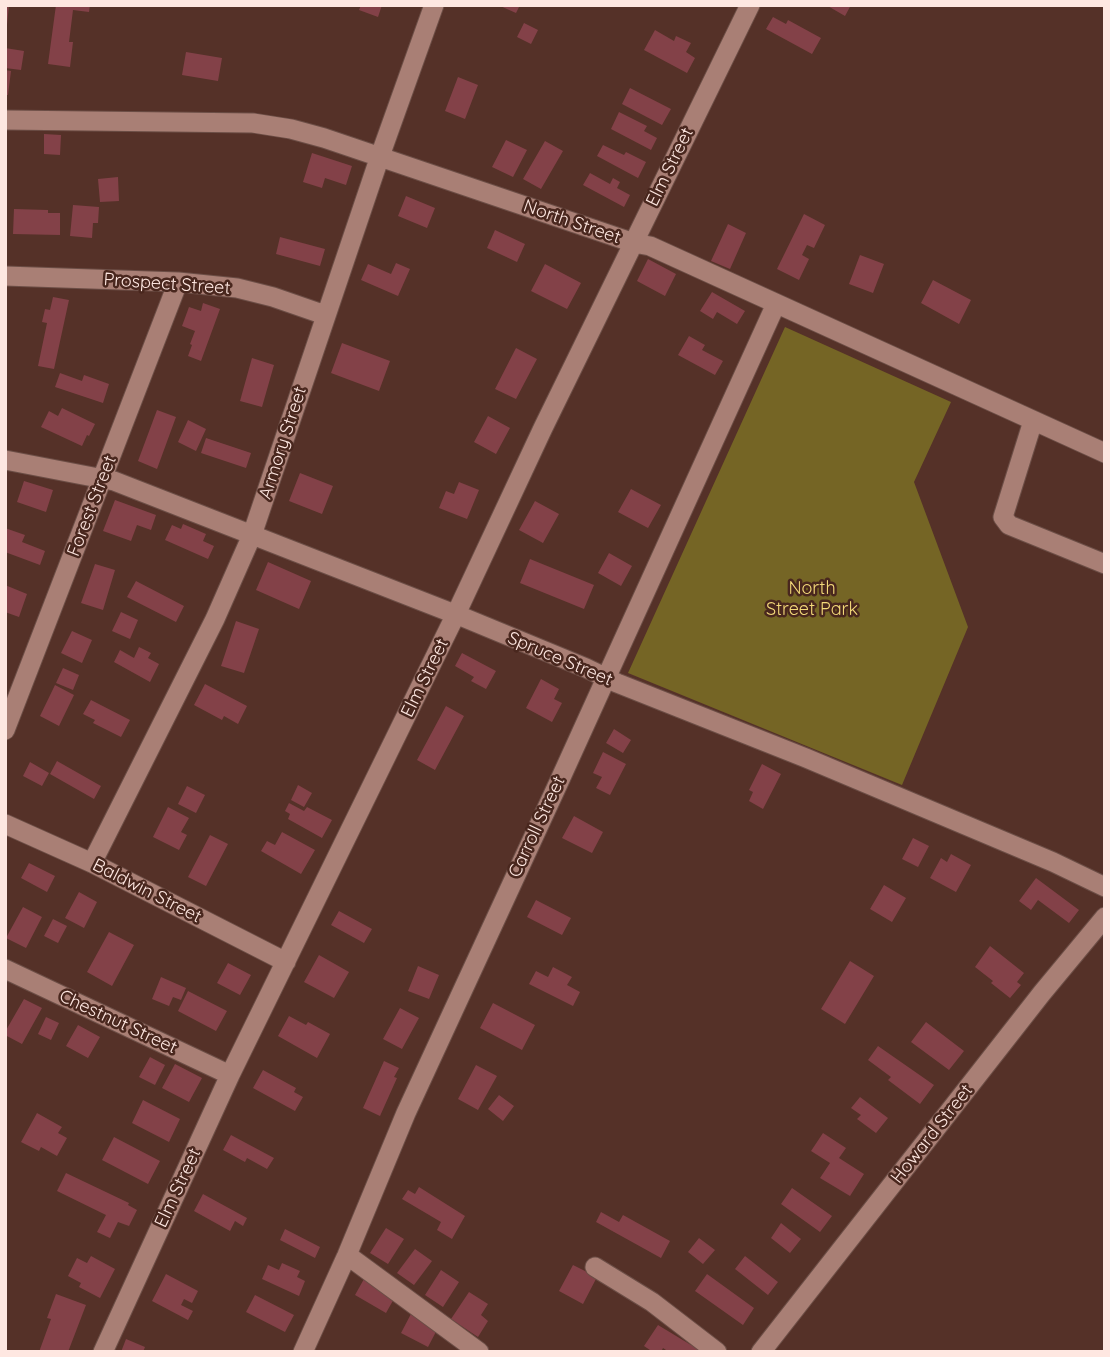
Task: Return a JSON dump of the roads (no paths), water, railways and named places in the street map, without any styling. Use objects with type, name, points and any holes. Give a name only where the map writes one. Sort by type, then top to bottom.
[{"type":"street","name":"Armory Street","points":[[92,863],[215,619],[252,535],[325,315],[434,5]]},
{"type":"street","name":"Elm Street","points":[[103,1352],[230,1075],[750,5]]},
{"type":"street","name":"North Street","points":[[5,120],[253,123],[291,129],[380,156],[634,243],[650,246],[1105,453]]},
{"type":"street","name":"Prospect Street","points":[[5,276],[178,282],[237,288],[274,297],[325,315]]},
{"type":"street","name":"Forest Street","points":[[5,730],[178,282]]},
{"type":"street","name":"Carroll Street","points":[[303,1352],[406,1113],[776,304]]},
{"type":"street","points":[[1033,421],[1003,517],[1009,525],[1105,564]]},
{"type":"street","name":"Spruce Street","points":[[5,460],[114,481],[456,614],[983,832],[1105,887]]},
{"type":"street","name":"Baldwin Street","points":[[5,824],[92,863],[286,962]]},
{"type":"street","name":"Howard Street","points":[[761,1352],[1042,993],[1105,918]]},
{"type":"street","name":"Chestnut Street","points":[[5,969],[230,1075]]},
{"type":"street","points":[[347,1255],[479,1352]]},
{"type":"street","points":[[595,1267],[652,1302],[718,1352]]},
{"type":"park label","name":"North Street Park","points":[[812,599]]}]
